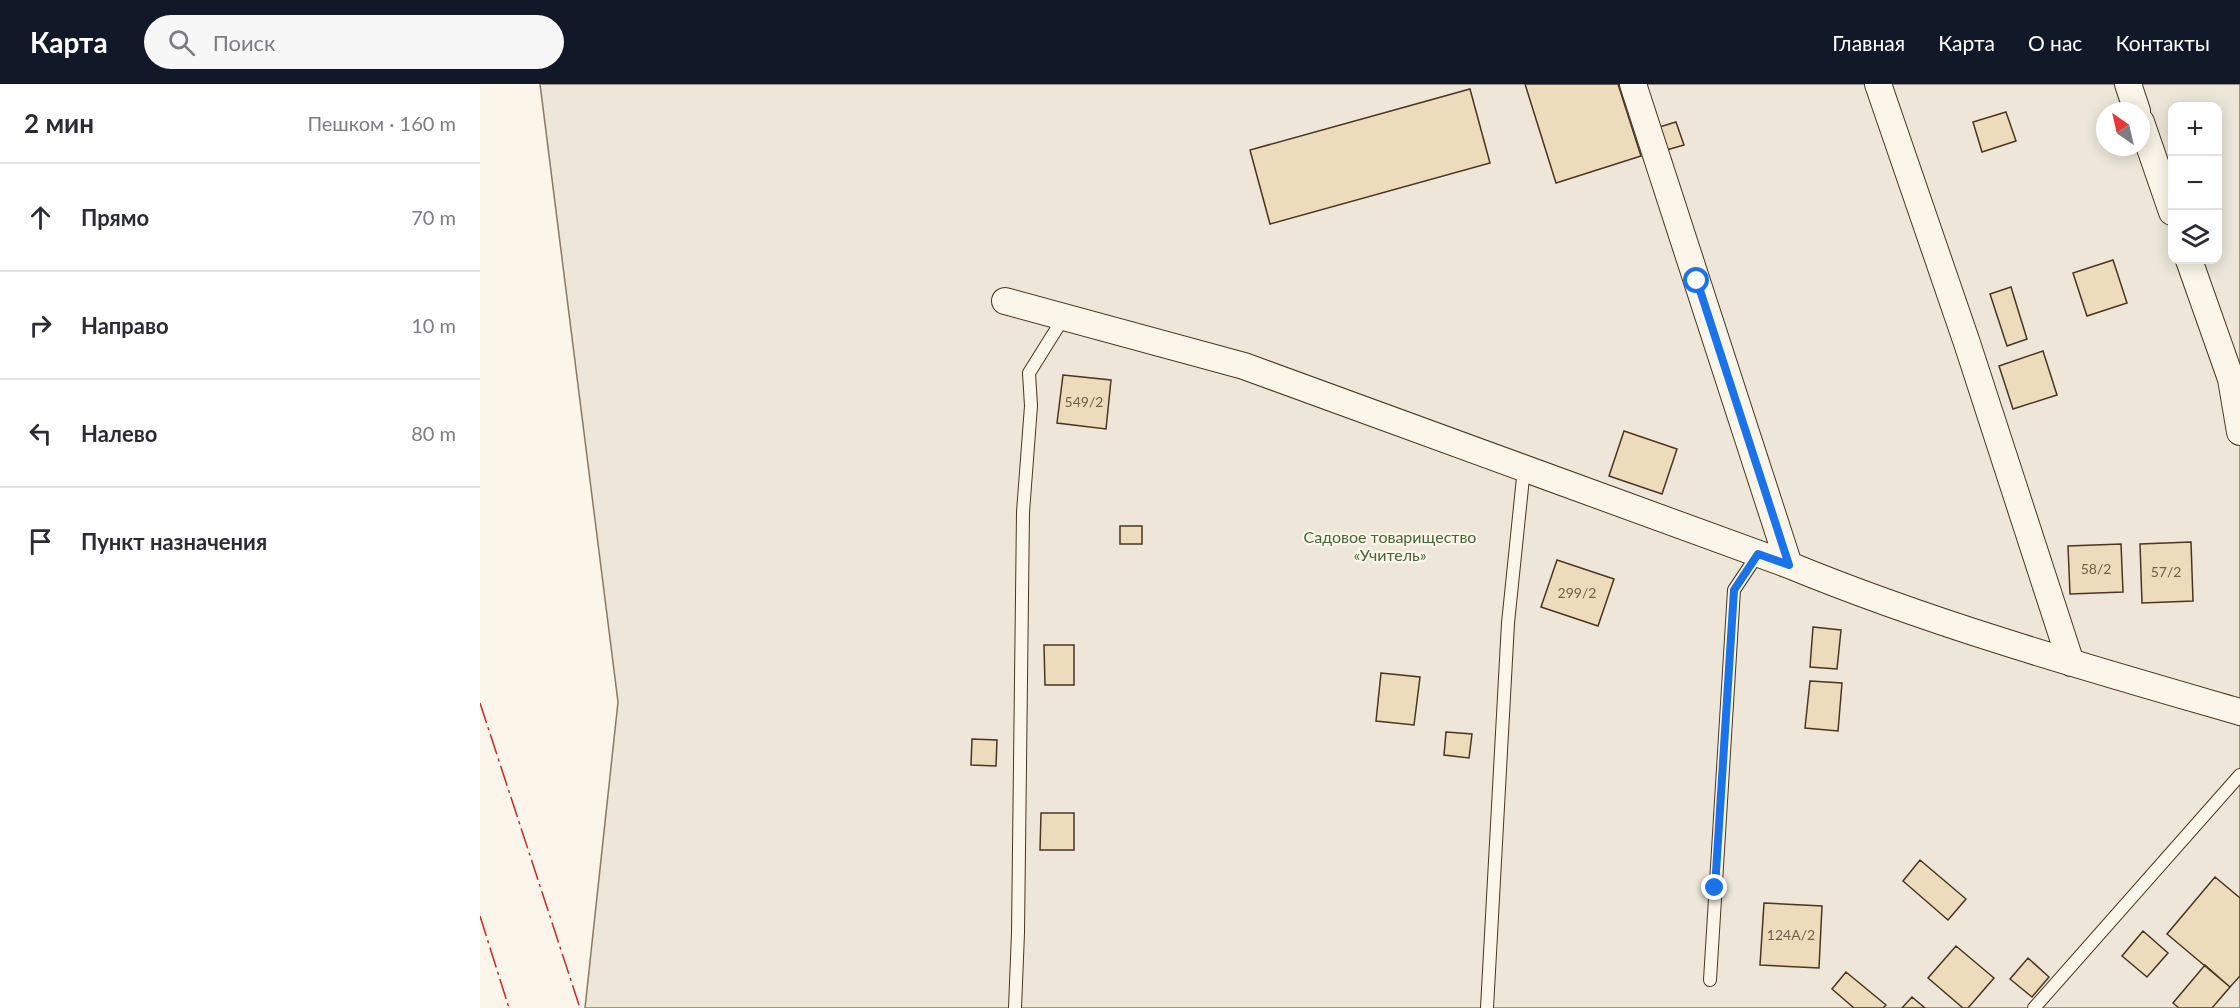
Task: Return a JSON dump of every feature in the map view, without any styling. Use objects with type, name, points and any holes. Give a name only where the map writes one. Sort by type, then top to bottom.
[{"type":"street","points":[[1633,84],[1789,565]]},
{"type":"street","points":[[1878,84],[1967,344],[2071,663]]},
{"type":"street","points":[[2128,84],[2134,102]]},
{"type":"street","points":[[2150,148],[2171,210]]},
{"type":"street","points":[[2190,264],[2231,379],[2240,432]]},
{"type":"street","points":[[1005,301],[1244,366],[1789,565],[1858,594],[2071,663],[2240,712]]},
{"type":"lane","points":[[1015,1008],[1023,512],[1031,406],[1029,373],[1064,317]]},
{"type":"lane","points":[[1487,1008],[1509,623],[1524,468]]},
{"type":"lane","points":[[1710,980],[1734,590],[1758,554]]},
{"type":"lane","points":[[2034,1008],[2240,775]]},
{"type":"green space","name":"Садовое товарищество «Учитель»","points":[[540,84],[2240,84],[2240,1008],[585,1008],[618,702]]},
{"type":"building","points":[[1525,84],[1618,84],[1641,156],[1556,183]]},
{"type":"building","points":[[1470,89],[1490,163],[1270,224],[1250,150]]},
{"type":"building","points":[[2006,112],[2016,141],[1982,152],[1973,122]]},
{"type":"building","points":[[1676,122],[1684,145],[1663,151],[1656,128]]},
{"type":"building","points":[[2113,260],[2127,303],[2087,316],[2073,273]]},
{"type":"building","points":[[2011,287],[2027,339],[2007,346],[1990,294]]},
{"type":"building","points":[[2043,351],[2057,395],[2013,409],[1999,366]]},
{"type":"building","points":[[1063,375],[1111,380],[1106,429],[1057,423]]},
{"type":"building","points":[[1624,431],[1677,449],[1662,494],[1609,476]]},
{"type":"building","points":[[1120,526],[1142,526],[1142,544],[1120,544]]},
{"type":"building","points":[[2191,542],[2193,601],[2142,603],[2140,544]]},
{"type":"building","points":[[2121,544],[2123,592],[2070,594],[2068,546]]},
{"type":"building","points":[[1557,560],[1614,579],[1598,626],[1541,607]]},
{"type":"building","points":[[1813,627],[1841,630],[1837,669],[1810,667]]},
{"type":"building","points":[[1044,645],[1074,645],[1074,685],[1045,685]]},
{"type":"building","points":[[1381,673],[1420,677],[1414,725],[1376,721]]},
{"type":"building","points":[[1810,681],[1842,683],[1838,731],[1805,728]]},
{"type":"building","points":[[1446,732],[1472,734],[1469,758],[1444,755]]},
{"type":"building","points":[[972,739],[997,740],[996,766],[971,765]]},
{"type":"building","points":[[1041,813],[1074,813],[1074,850],[1040,850]]},
{"type":"building","points":[[1920,860],[1966,899],[1948,920],[1903,881]]},
{"type":"building","points":[[2215,877],[2240,898],[2240,976],[2230,987],[2167,934]]},
{"type":"building","points":[[1764,903],[1822,906],[1819,968],[1760,965]]},
{"type":"building","points":[[2143,931],[2168,953],[2147,977],[2122,956]]},
{"type":"building","points":[[1956,946],[1994,978],[1968,1008],[1963,1008],[1928,978]]},
{"type":"building","points":[[2028,958],[2049,977],[2032,997],[2010,979]]},
{"type":"building","points":[[2205,965],[2230,987],[2212,1008],[2179,1008],[2173,1003]]},
{"type":"building","points":[[1846,972],[1886,1005],[1883,1008],[1854,1008],[1832,989]]},
{"type":"building","points":[[1912,997],[1925,1008],[1902,1008]]},
{"type":"power","points":[[480,703],[580,1008]]},
{"type":"power","points":[[480,916],[509,1008]]},
{"type":"route","points":[[1697,281],[1789,565],[1758,554],[1734,590],[1715,888]]}]
